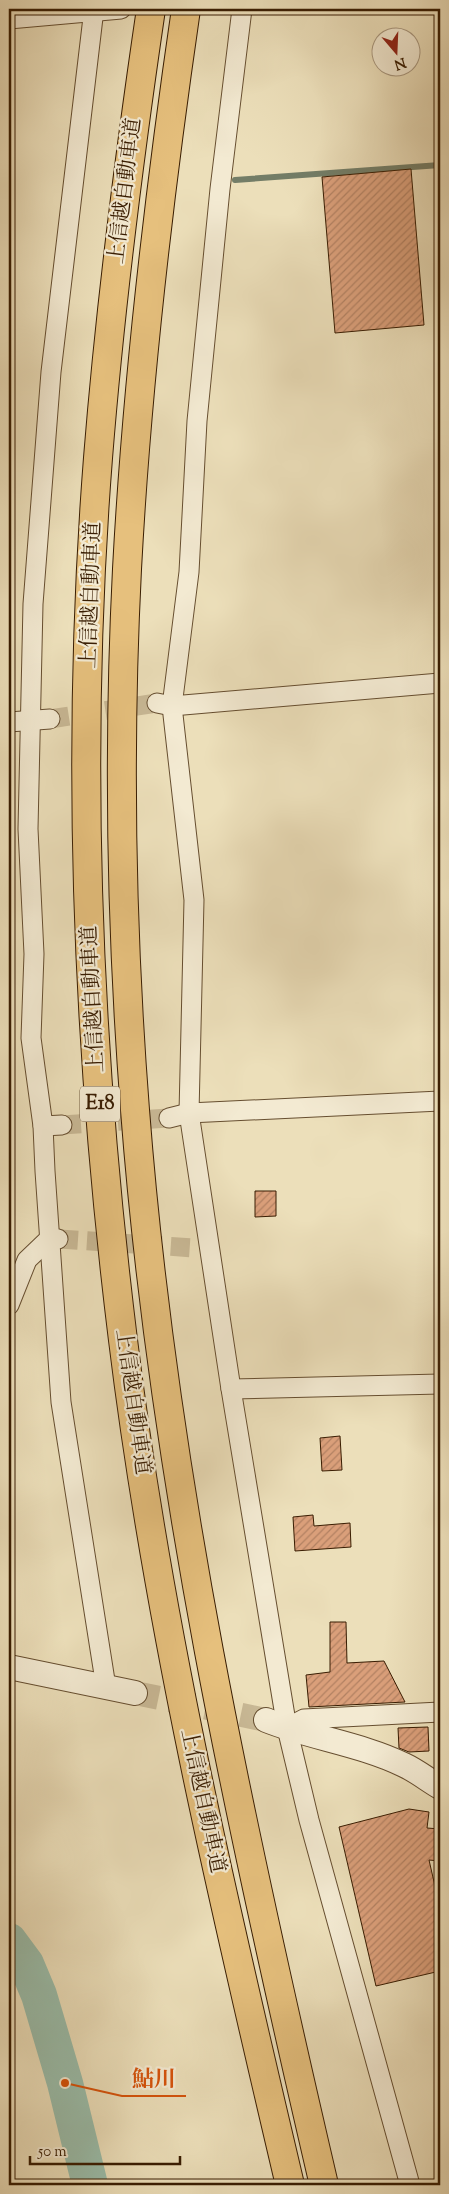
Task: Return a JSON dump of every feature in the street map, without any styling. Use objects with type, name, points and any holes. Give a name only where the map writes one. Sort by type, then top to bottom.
[{"type":"highway","name":"上信越自動車道","points":[[151,9],[119,244],[105,378],[94,526],[86,791],[93,1008],[100,1112],[122,1339],[153,1548],[173,1659],[223,1904],[290,2185]]},
{"type":"highway","name":"上信越自動車道","points":[[186,9],[144,341],[127,570],[122,785],[128,1003],[135,1110],[158,1336],[188,1542],[235,1788],[324,2185]]},
{"type":"street","points":[[9,19],[121,9]]},
{"type":"street","points":[[242,9],[220,189],[197,421],[189,572],[165,704],[194,900],[189,1113],[202,1249],[231,1389],[277,1724],[309,1820],[410,2185]]},
{"type":"street","points":[[94,10],[52,365],[32,604],[28,829],[34,954],[31,1038],[55,1239],[60,1402],[106,1687]]},
{"type":"street","points":[[165,704],[440,683]]},
{"type":"street","points":[[9,722],[50,719]]},
{"type":"street","points":[[169,1118],[189,1113],[440,1101]]},
{"type":"street","points":[[43,1126],[62,1125]]},
{"type":"street","points":[[9,1305],[27,1260],[55,1239]]},
{"type":"street","points":[[231,1389],[440,1384]]},
{"type":"street","points":[[9,1668],[135,1693]]},
{"type":"street","points":[[277,1724],[304,1719],[440,1712]]},
{"type":"street","points":[[277,1724],[362,1749],[404,1765],[440,1787]]},
{"type":"building","points":[[411,169],[424,325],[335,333],[322,177]]},
{"type":"building","points":[[255,1191],[276,1191],[276,1216],[255,1217]]},
{"type":"building","points":[[340,1436],[342,1470],[322,1471],[320,1438]]},
{"type":"building","points":[[313,1515],[314,1526],[350,1523],[351,1547],[295,1551],[293,1517]]},
{"type":"building","points":[[330,1622],[346,1622],[347,1663],[384,1661],[405,1702],[309,1707],[306,1675],[330,1672]]},
{"type":"building","points":[[428,1727],[429,1751],[409,1752],[399,1748],[398,1728]]},
{"type":"building","points":[[409,1809],[429,1812],[427,1828],[440,1829],[440,1861],[429,1860],[440,1908],[440,1971],[376,1986],[339,1827]]},
{"type":"waterway","points":[[235,180],[440,165]]},
{"type":"waterway","points":[[9,1941],[26,1964],[39,1995],[65,2083],[90,2185]]},
{"type":"tunnel","points":[[50,719],[157,703]]},
{"type":"tunnel","points":[[62,1125],[169,1118]]},
{"type":"tunnel","points":[[59,1239],[195,1248]]},
{"type":"tunnel","points":[[135,1693],[266,1720]]},
{"type":"place","name":"鮎川","points":[[65,2083]]}]
